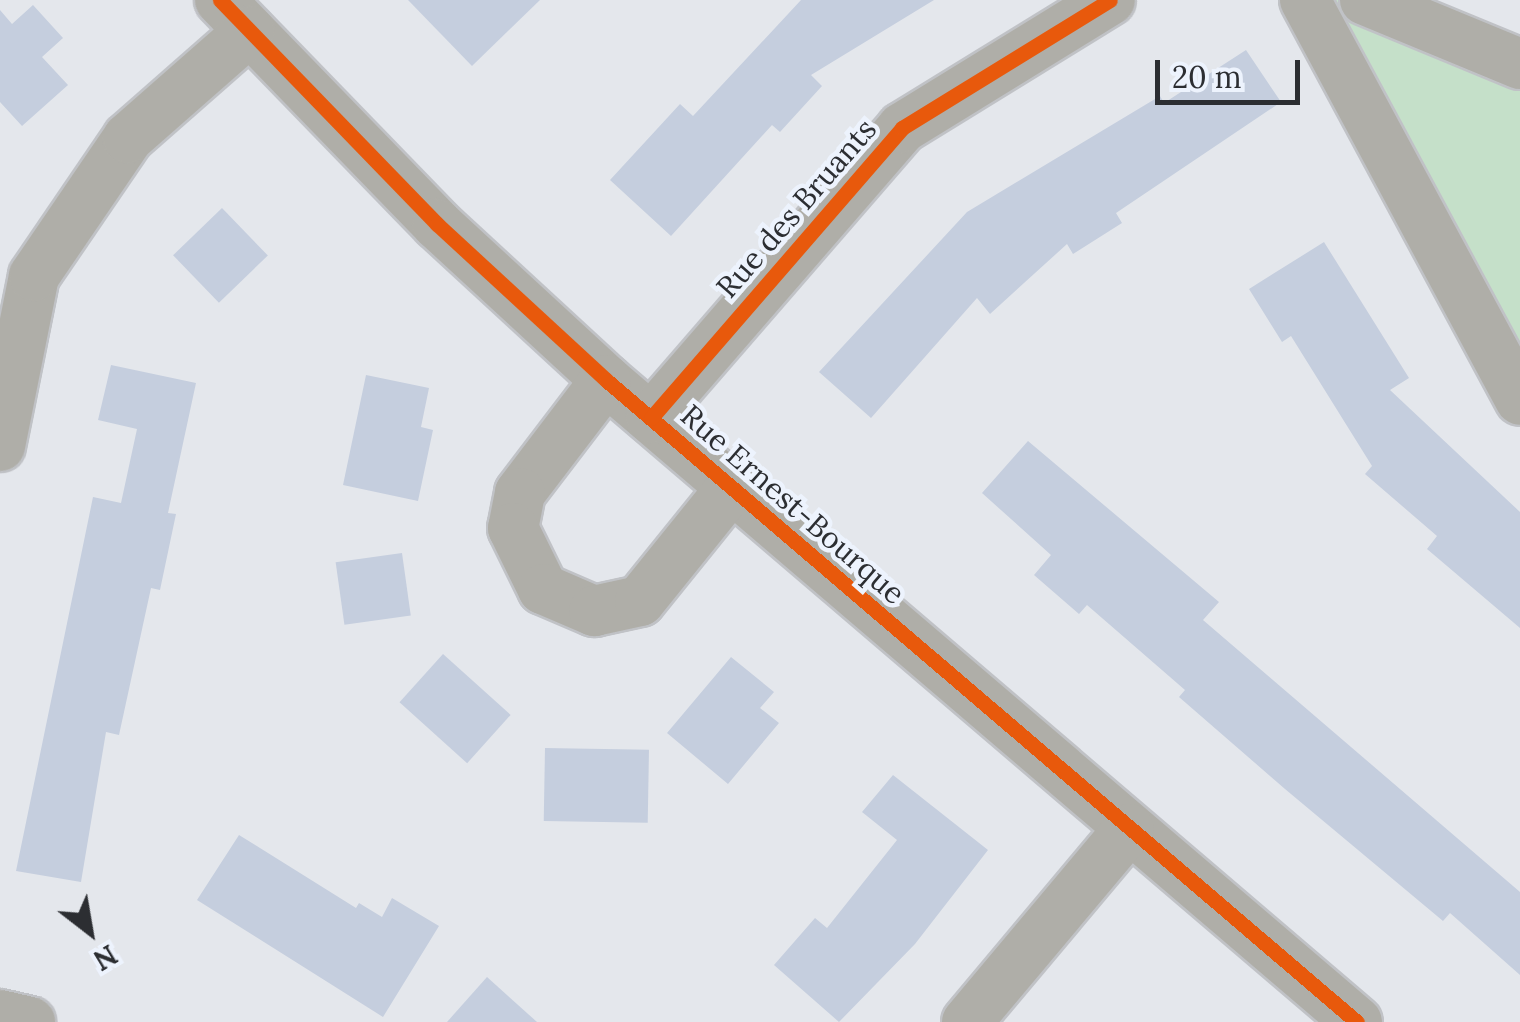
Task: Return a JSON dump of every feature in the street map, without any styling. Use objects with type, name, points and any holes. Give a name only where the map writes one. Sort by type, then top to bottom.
[{"type":"street","name":"Rue des Bruants","points":[[650,418],[902,128],[1110,0]]},
{"type":"street","points":[[1306,0],[1520,400]]},
{"type":"street","points":[[1364,0],[1520,64]]},
{"type":"street","name":"Rue Ernest-Bourque","points":[[235,16],[437,224],[606,380],[1358,1022]]},
{"type":"street","points":[[0,446],[34,276],[128,138],[235,16]]},
{"type":"street","name":"Rue Ernest-Bourque","points":[[606,380],[520,492],[514,528],[542,589],[594,612],[640,601],[732,487]]},
{"type":"street","points":[[967,1022],[1129,829]]},
{"type":"street","points":[[0,1015],[30,1022]]},
{"type":"green space","points":[[1305,0],[1365,0],[1520,64],[1520,400]]},
{"type":"building","points":[[408,0],[540,0],[472,66]]},
{"type":"building","points":[[801,0],[934,0],[811,75],[822,86],[780,132],[772,125],[671,236],[610,180],[680,104],[693,116]]},
{"type":"building","points":[[33,5],[63,38],[42,57],[68,85],[22,126],[0,102],[0,10],[12,24]]},
{"type":"building","points":[[1246,50],[1281,102],[1116,213],[1122,223],[1073,254],[1067,244],[990,314],[977,298],[871,418],[819,372],[967,212],[1160,96],[1164,103]]},
{"type":"building","points":[[222,208],[268,255],[219,303],[173,255]]},
{"type":"building","points":[[1324,242],[1409,378],[1390,390],[1520,512],[1520,628],[1427,549],[1437,536],[1365,474],[1372,466],[1291,336],[1282,342],[1249,289]]},
{"type":"building","points":[[111,365],[196,383],[168,513],[176,514],[160,590],[151,588],[119,735],[106,732],[81,882],[16,871],[93,497],[121,503],[137,429],[98,420]]},
{"type":"building","points":[[366,375],[429,388],[421,427],[433,430],[418,501],[343,485]]},
{"type":"building","points":[[1028,441],[1219,602],[1203,620],[1520,892],[1520,975],[1450,913],[1443,921],[1285,789],[1179,697],[1185,690],[1087,605],[1079,614],[1034,575],[1051,555],[982,493]]},
{"type":"building","points":[[402,553],[411,615],[344,625],[336,562]]},
{"type":"building","points":[[443,654],[511,715],[467,763],[400,702]]},
{"type":"building","points":[[731,657],[774,692],[760,708],[779,723],[728,784],[667,733]]},
{"type":"building","points":[[545,748],[649,750],[648,823],[544,821]]},
{"type":"building","points":[[893,775],[988,850],[915,944],[839,1022],[774,965],[815,918],[827,928],[897,840],[862,812]]},
{"type":"building","points":[[239,835],[356,908],[359,903],[382,917],[392,898],[439,926],[383,1017],[197,900]]},
{"type":"building","points":[[487,977],[537,1022],[447,1022]]},
{"type":"cycle path","points":[[220,0],[437,224],[606,380],[1357,1022]]},
{"type":"cycle path","points":[[651,418],[902,128],[1110,0]]}]
